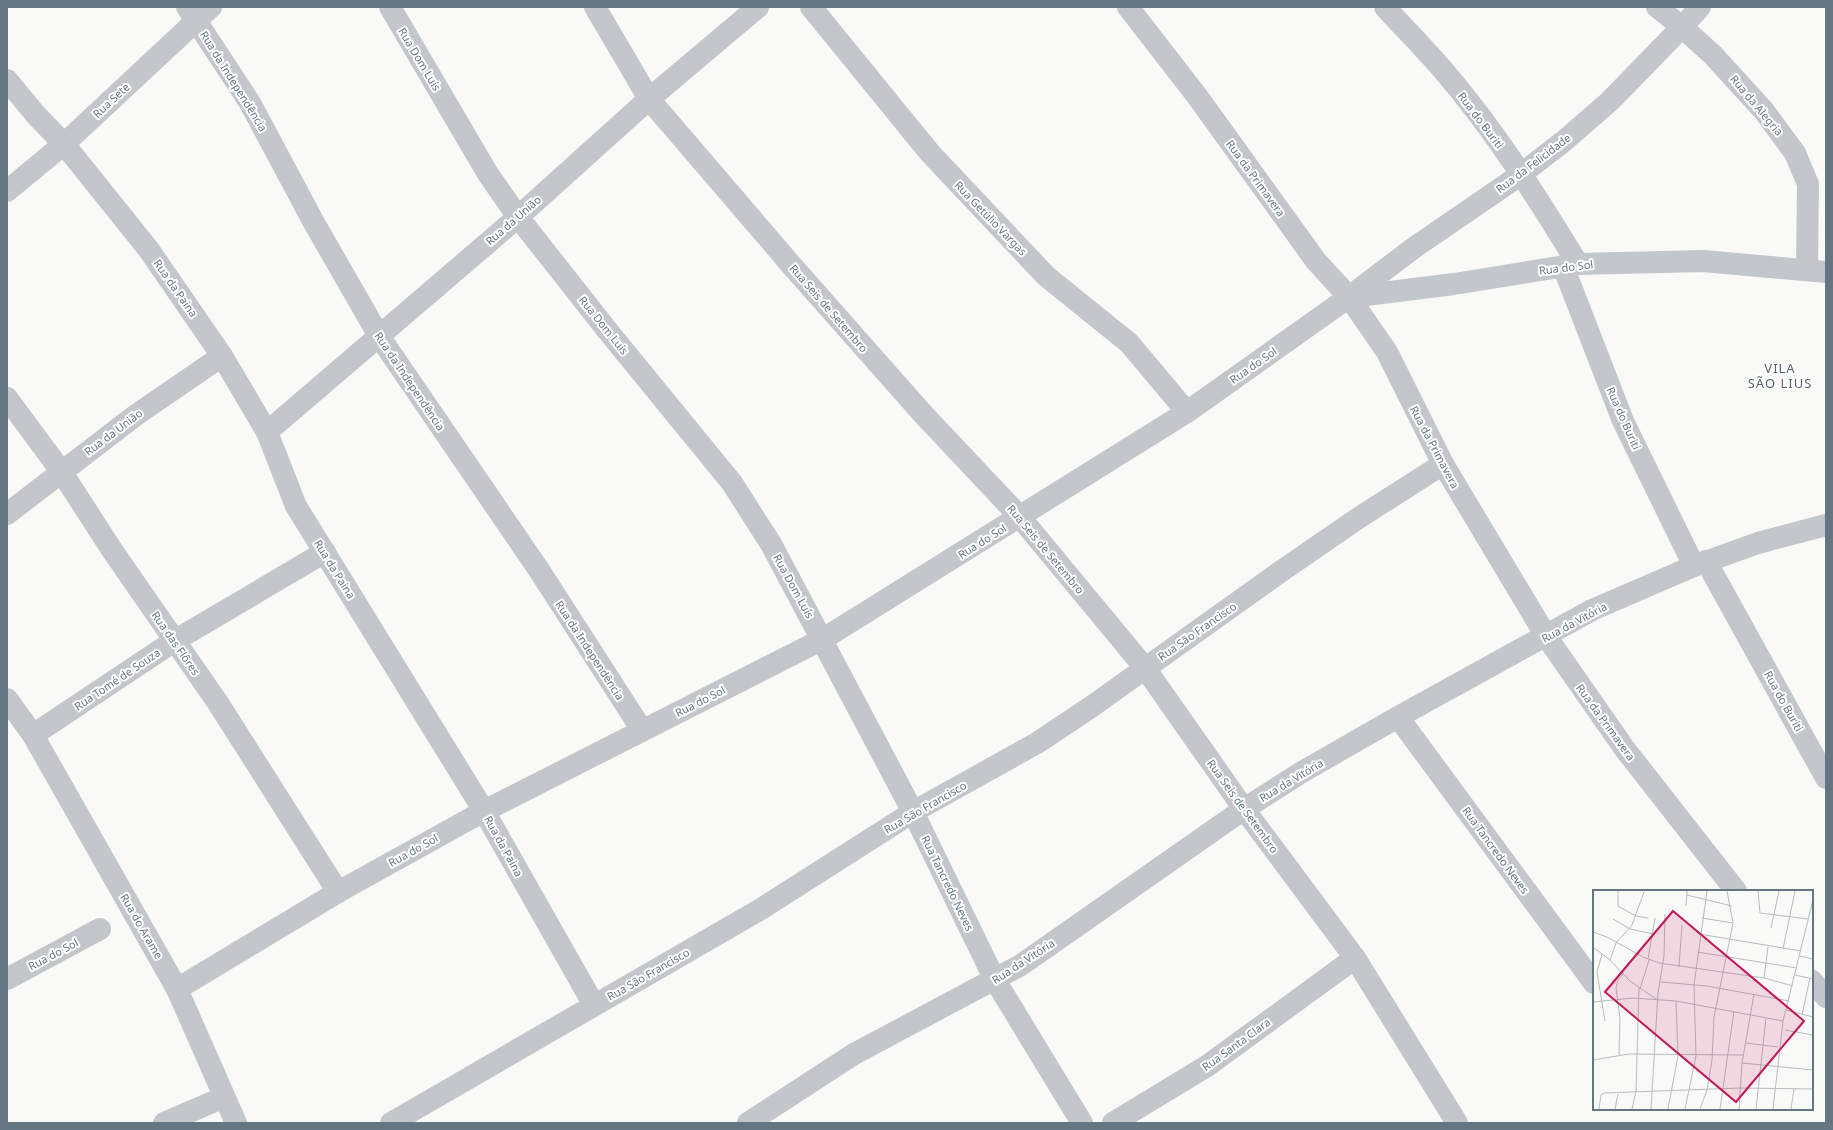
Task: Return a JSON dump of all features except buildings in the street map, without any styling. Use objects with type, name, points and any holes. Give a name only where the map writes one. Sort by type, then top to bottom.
[{"type":"street","name":"Rua Dom Luís","points":[[390,7],[488,174],[518,217],[607,330],[732,484],[771,544],[823,639]]},
{"type":"street","name":"Rua Seis de Setembro","points":[[595,7],[649,99],[793,267],[917,408],[1020,518],[1145,668],[1244,809],[1355,958],[1454,1122]]},
{"type":"street","name":"Rua da União","points":[[267,432],[518,217],[649,99],[758,7]]},
{"type":"street","name":"Rua Getúlio Vargas","points":[[811,7],[935,158],[1046,276],[1129,343],[1187,412]]},
{"type":"street","name":"Rua da Primavera","points":[[1128,7],[1197,96],[1316,261],[1349,297],[1387,352],[1443,464],[1546,636],[1624,748],[1735,890]]},
{"type":"street","name":"Rua do Buriti","points":[[1385,7],[1448,76],[1487,126],[1520,175],[1570,265],[1623,421],[1700,563],[1826,778]]},
{"type":"street","points":[[1657,7],[1682,27]]},
{"type":"street","name":"Rua da Felicidade","points":[[1349,297],[1415,247],[1520,175],[1564,141],[1610,101],[1700,7]]},
{"type":"street","name":"Rua Sete","points":[[7,191],[64,144],[198,12]]},
{"type":"street","name":"Rua da Independência","points":[[198,12],[250,103],[312,221],[379,336],[539,570],[642,730]]},
{"type":"street","name":"Rua da Alegria","points":[[1682,27],[1713,55],[1764,111],[1795,153],[1808,184],[1816,271]]},
{"type":"street","name":"Rua da Paina","points":[[7,80],[36,115],[64,144],[149,250],[222,356],[267,432],[296,506],[484,811],[594,1005]]},
{"type":"street","name":"Rua do Sol","points":[[177,989],[338,892],[484,811],[823,639],[1020,518],[1187,412],[1349,297],[1454,284],[1570,265],[1702,261],[1816,271]]},
{"type":"street","name":"Rua da União","points":[[7,514],[61,471],[136,415],[222,356]]},
{"type":"street","name":"Rua das Flôres","points":[[7,398],[61,471],[112,550],[218,703],[338,892]]},
{"type":"street","name":"Rua São Francisco","points":[[391,1123],[761,909],[913,812],[1037,743],[1347,526],[1443,464]]},
{"type":"street","name":"Rua da Vitória","points":[[748,1123],[854,1054],[1021,965],[1244,809],[1302,772],[1398,717],[1592,610],[1700,563],[1758,543],[1826,525]]},
{"type":"street","name":"Rua Tomé de Souza","points":[[34,735],[174,641],[325,552]]},
{"type":"street","name":"Rua Tancredo Neves","points":[[823,639],[913,812],[995,980],[1082,1123]]},
{"type":"street","name":"Rua do Arame","points":[[7,699],[34,735],[177,989],[236,1123]]},
{"type":"street","name":"Rua Tancredo Neves","points":[[1398,717],[1593,982]]},
{"type":"street","name":"Rua do Sol","points":[[7,979],[100,929]]},
{"type":"street","name":"Rua Santa Clara","points":[[1113,1123],[1207,1066],[1355,958]]},
{"type":"street","points":[[1813,982],[1826,997]]},
{"type":"street","points":[[164,1123],[224,1097]]},
{"type":"district","name":"VILA SÃO LIUS","points":[[1780,376]]}]
